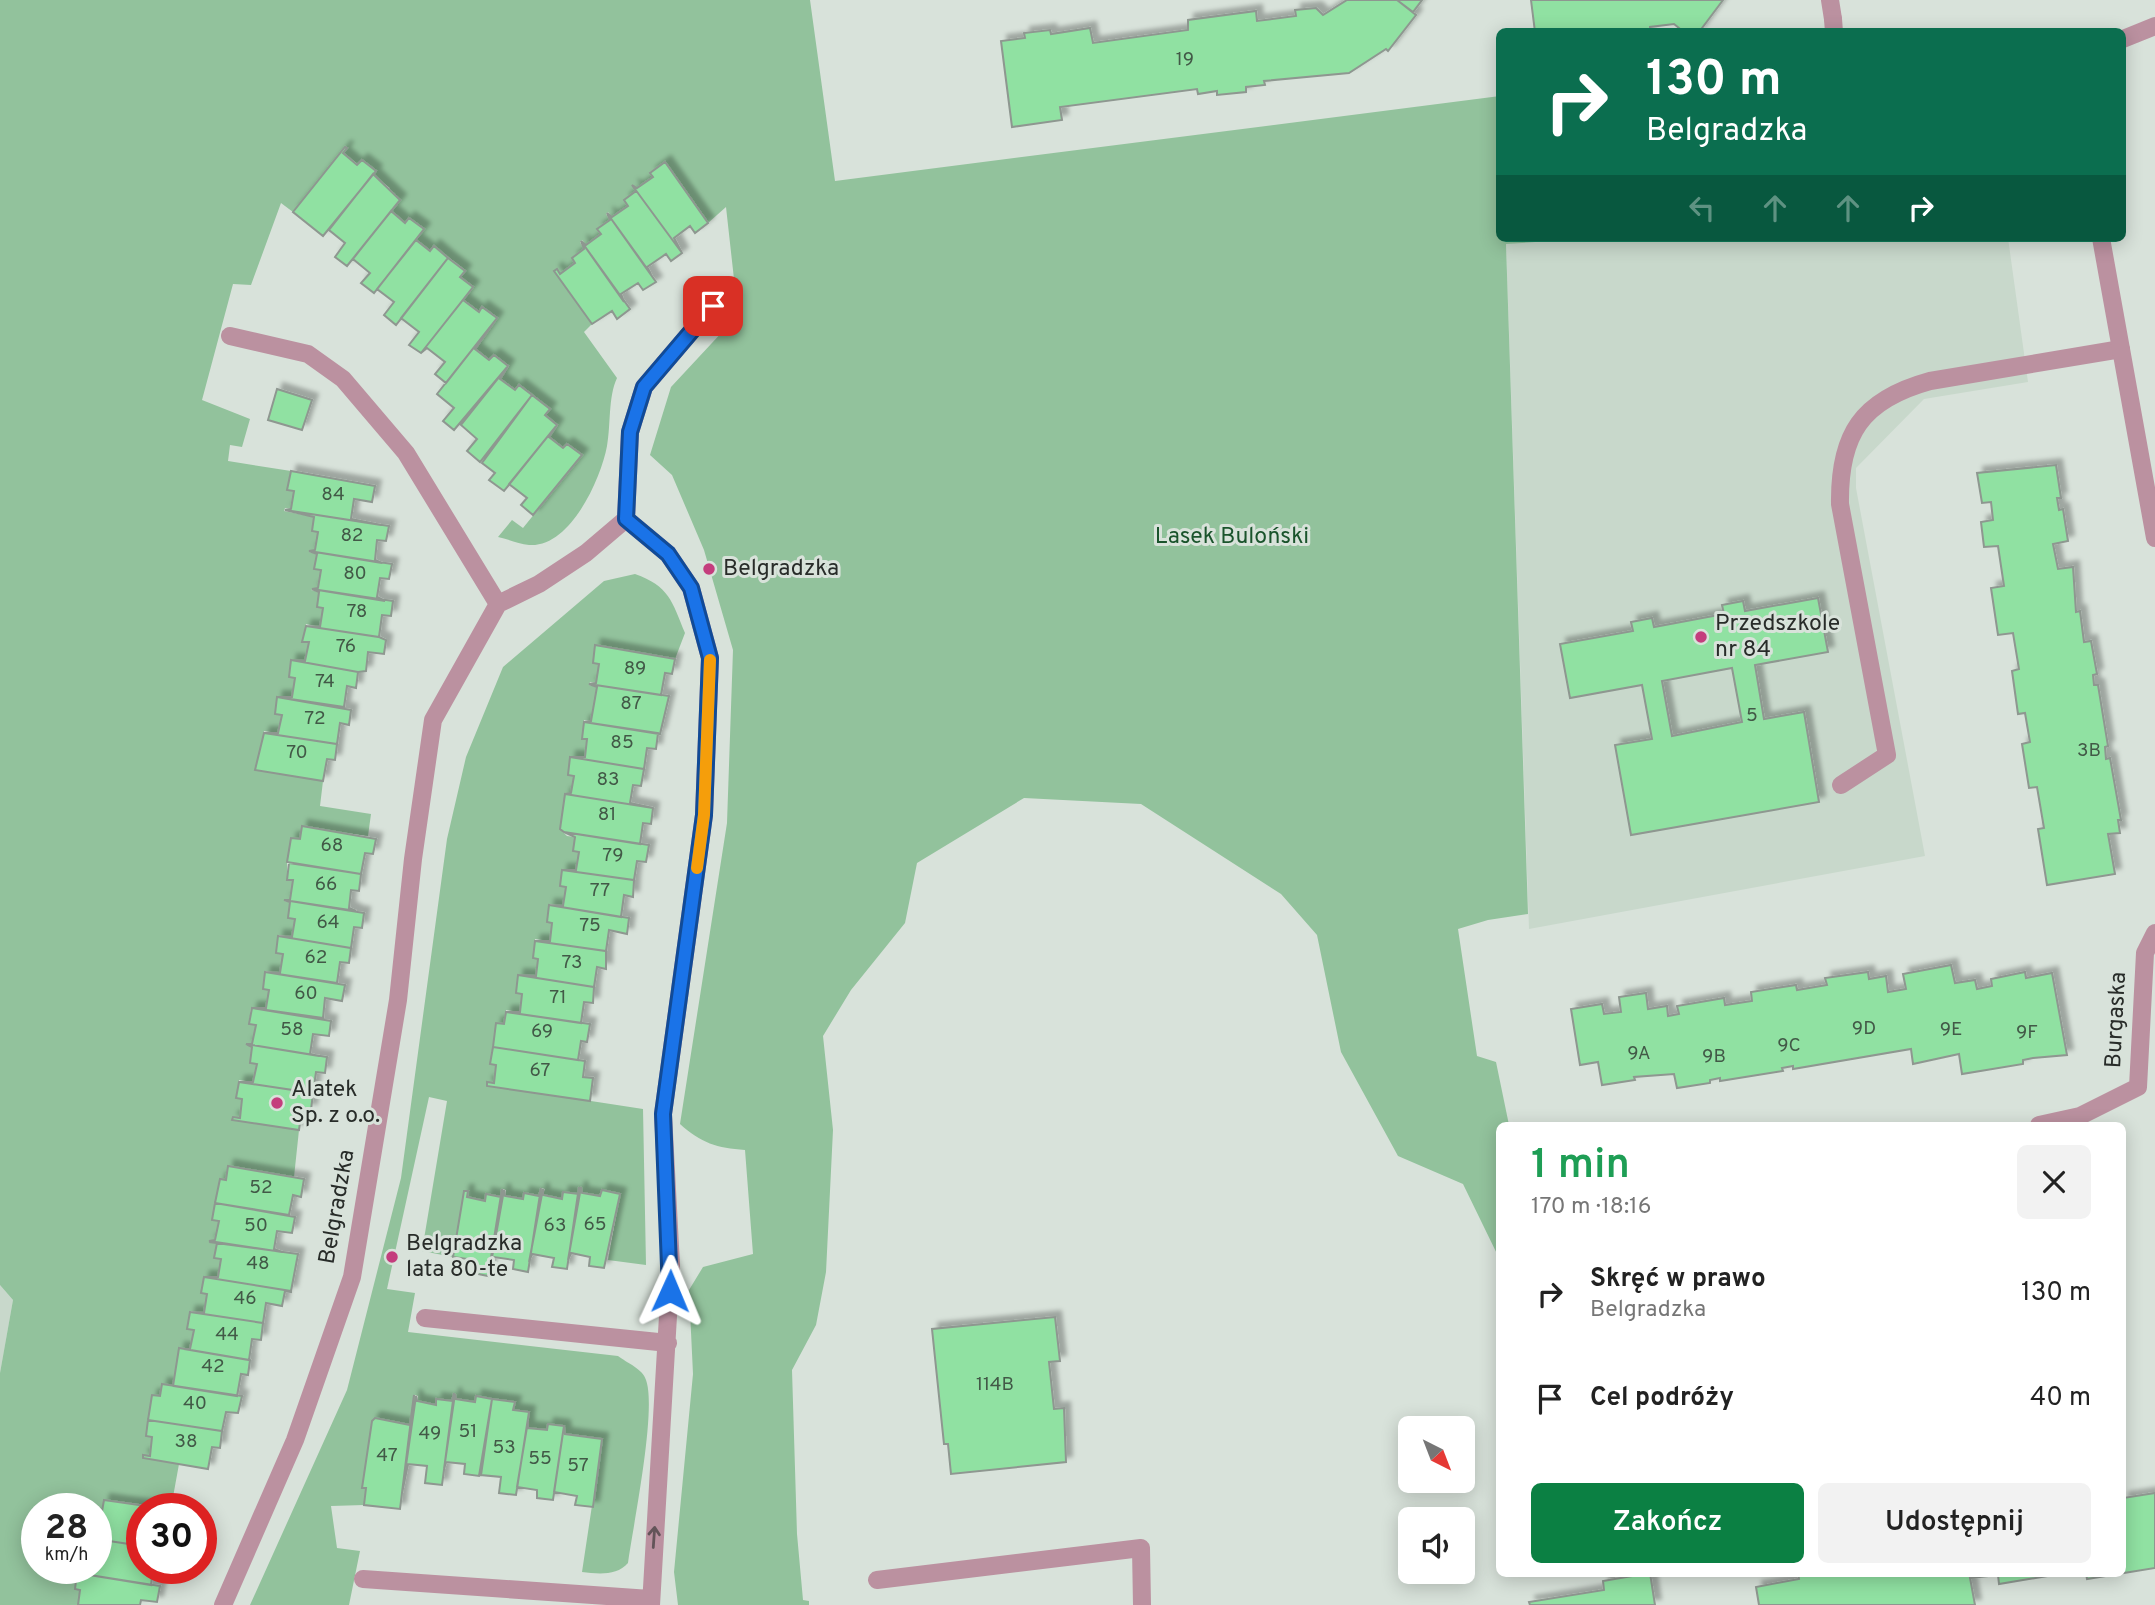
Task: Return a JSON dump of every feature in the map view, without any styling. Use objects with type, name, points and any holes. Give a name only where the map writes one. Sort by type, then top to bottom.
[{"type":"street","points":[[1830,0],[1833,25]]},
{"type":"street","points":[[2126,38],[2155,26]]},
{"type":"street","points":[[2102,242],[2155,538]]},
{"type":"street","points":[[230,336],[308,354],[343,379],[406,453],[498,604],[539,584],[586,553],[626,519],[630,432],[644,387],[713,306]]},
{"type":"street","points":[[1841,785],[1887,755],[1840,504],[1840,471],[1847,441],[1862,417],[1902,389],[1930,381],[2121,349]]},
{"type":"street","points":[[363,1579],[650,1602],[671,1265],[663,1114],[704,815],[710,658],[691,588],[668,554],[626,519]]},
{"type":"street","name":"Belgradzka","points":[[223,1605],[295,1440],[352,1277],[398,1000],[413,859],[433,720],[498,604]]},
{"type":"street","name":"Burgaska","points":[[2053,1122],[2080,1116],[2138,1087],[2145,953],[2155,933]]},
{"type":"street","points":[[425,1318],[668,1343]]},
{"type":"street","points":[[877,1580],[1141,1548],[1142,1605]]},
{"type":"shaded area","name":"Przedszkole nr 84","points":[[2009,242],[2028,382],[1924,399],[1856,468],[1856,488],[1925,856],[1529,929],[1506,243]]},
{"type":"shaded area","points":[[0,1285],[13,1300],[0,1373]]},
{"type":"green space","name":"Lasek Buloński","points":[[0,0],[810,0],[835,181],[1496,97],[1496,242],[1536,242],[1506,244],[1528,914],[1488,920],[1458,929],[1477,1056],[1496,1062],[1508,1122],[1496,1122],[1496,1252],[1463,1184],[1398,1156],[1341,1052],[1317,935],[1281,894],[1141,804],[1024,798],[917,863],[905,923],[851,990],[823,1036],[833,1130],[826,1272],[816,1325],[792,1370],[797,1534],[803,1600],[809,1601],[809,1605],[678,1605],[674,1572],[693,1374],[689,1290],[703,1267],[753,1254],[745,1150],[710,1143],[695,1136],[680,1124],[727,823],[733,650],[704,550],[672,475],[650,455],[671,387],[738,315],[726,207],[708,223],[665,162],[650,172],[653,177],[638,188],[632,185],[636,191],[624,200],[628,206],[612,217],[608,212],[606,214],[610,220],[598,229],[601,234],[586,245],[582,240],[580,242],[584,249],[572,258],[575,263],[560,274],[555,270],[592,324],[584,332],[617,378],[612,394],[604,460],[590,493],[570,524],[558,535],[544,543],[529,545],[498,537],[512,520],[523,528],[582,455],[568,444],[563,448],[549,437],[558,425],[545,415],[549,408],[519,385],[515,390],[500,379],[509,366],[494,355],[489,360],[475,349],[497,319],[483,307],[479,312],[463,300],[473,288],[460,277],[465,270],[434,246],[430,251],[416,240],[423,229],[409,218],[405,223],[391,211],[399,200],[388,190],[390,188],[343,153],[345,147],[293,212],[281,203],[251,285],[233,284],[202,400],[250,419],[242,447],[230,445],[228,461],[291,471],[287,489],[294,491],[291,509],[285,508],[284,511],[314,517],[312,530],[318,532],[315,550],[309,552],[317,554],[314,569],[321,570],[318,588],[311,590],[319,592],[317,606],[323,608],[320,627],[306,624],[303,641],[309,642],[305,661],[291,660],[289,677],[295,678],[292,697],[277,696],[275,714],[282,715],[278,733],[264,731],[255,770],[323,781],[320,806],[371,814],[368,836],[302,827],[300,839],[287,862],[287,879],[293,880],[290,900],[284,901],[290,902],[295,919],[292,937],[279,935],[276,953],[283,954],[280,973],[265,971],[263,988],[269,990],[266,1008],[251,1008],[249,1024],[256,1025],[252,1044],[246,1045],[252,1047],[250,1063],[257,1064],[253,1082],[239,1080],[236,1097],[242,1099],[240,1118],[233,1117],[233,1120],[299,1130],[294,1177],[229,1166],[212,1219],[219,1221],[215,1240],[209,1241],[217,1243],[214,1258],[221,1259],[218,1277],[204,1276],[201,1293],[207,1294],[204,1313],[190,1311],[187,1329],[194,1330],[190,1349],[179,1349],[173,1386],[162,1384],[160,1396],[152,1395],[146,1436],[152,1437],[150,1456],[143,1458],[179,1464],[174,1493],[126,1493],[126,1503],[112,1501],[112,1493],[21,1493],[21,1584],[76,1584],[75,1589],[80,1590],[78,1605],[0,1605],[0,1373],[13,1300],[0,1285]]},
{"type":"green space","points":[[635,574],[655,584],[668,596],[685,633],[675,659],[595,646],[593,663],[599,664],[596,683],[590,682],[589,685],[597,687],[591,721],[584,720],[582,738],[587,739],[585,757],[570,756],[568,774],[574,776],[571,793],[565,793],[560,829],[567,836],[575,837],[579,852],[576,870],[562,870],[560,886],[566,887],[563,906],[549,904],[547,922],[552,923],[550,941],[535,939],[533,957],[538,959],[536,976],[518,975],[522,994],[520,1012],[506,1010],[504,1024],[496,1024],[490,1064],[496,1065],[494,1083],[488,1082],[487,1085],[643,1109],[646,1265],[608,1260],[620,1194],[602,1191],[600,1196],[582,1193],[580,1187],[578,1194],[563,1192],[562,1199],[543,1195],[545,1189],[541,1188],[539,1196],[525,1194],[523,1199],[505,1196],[506,1190],[503,1189],[501,1197],[487,1194],[485,1201],[467,1197],[468,1191],[464,1191],[453,1257],[422,1251],[447,1101],[429,1097],[387,1289],[415,1293],[408,1332],[618,1356],[642,1373],[649,1395],[649,1416],[628,1563],[613,1572],[582,1572],[602,1439],[565,1434],[564,1426],[548,1424],[547,1430],[528,1428],[529,1412],[513,1410],[514,1402],[476,1397],[475,1402],[456,1399],[454,1393],[452,1401],[437,1399],[436,1405],[417,1401],[418,1396],[415,1395],[410,1425],[376,1418],[363,1488],[366,1488],[364,1505],[331,1506],[337,1548],[360,1551],[349,1605],[250,1605],[347,1390],[401,1178],[447,839],[466,757],[503,667],[604,581]]},
{"type":"building","points":[[1347,0],[1397,0],[1416,15],[1388,51],[1386,49],[1349,73],[1264,81],[1265,85],[1246,87],[1246,92],[1217,95],[1217,91],[1198,94],[1197,89],[1060,107],[1062,120],[1012,127],[1001,41],[1025,38],[1024,33],[1050,30],[1051,34],[1090,28],[1093,43],[1188,30],[1188,20],[1256,11],[1257,21],[1296,16],[1295,10],[1316,8],[1323,15]]},
{"type":"building","points":[[1397,0],[1422,0],[1413,12]]},
{"type":"building","points":[[1531,0],[1723,0],[1702,28],[1679,28],[1674,24],[1650,28],[1534,28]]},
{"type":"building","points":[[345,147],[347,148],[343,153],[357,165],[362,160],[376,171],[323,236],[293,212]]},
{"type":"building","points":[[665,162],[708,223],[695,233],[690,226],[674,238],[682,253],[632,185],[637,188],[653,177],[650,173]]},
{"type":"building","points":[[373,174],[400,200],[347,266],[335,257],[345,243],[329,230]]},
{"type":"building","points":[[632,185],[682,253],[671,261],[666,254],[647,267],[651,274],[607,213],[612,217],[628,206],[624,200],[636,191]]},
{"type":"building","points":[[391,211],[405,223],[409,218],[424,229],[374,293],[361,283],[370,273],[353,259]]},
{"type":"building","points":[[607,213],[656,282],[643,290],[638,283],[621,294],[624,302],[581,241],[586,245],[601,234],[597,229],[610,220]]},
{"type":"building","points":[[416,240],[430,251],[434,246],[448,258],[396,325],[384,315],[394,302],[377,289]]},
{"type":"building","points":[[581,241],[630,309],[617,319],[612,311],[592,324],[554,271],[557,269],[560,274],[575,263],[572,258],[584,249]]},
{"type":"building","points":[[448,258],[465,271],[460,277],[473,287],[421,353],[409,345],[419,332],[401,318]]},
{"type":"building","points":[[463,300],[479,312],[482,307],[497,318],[446,383],[435,374],[445,362],[427,348],[421,353]]},
{"type":"building","points":[[497,318],[475,349],[489,360],[494,355],[508,366],[454,430],[443,421],[454,408],[437,394]]},
{"type":"building","points":[[508,366],[500,379],[515,390],[519,385],[532,395],[480,462],[467,451],[477,439],[461,425]]},
{"type":"building","points":[[277,389],[312,400],[302,430],[268,420]]},
{"type":"building","points":[[532,395],[550,409],[545,415],[557,425],[504,491],[489,480],[495,473],[482,463]]},
{"type":"building","points":[[557,425],[549,437],[563,448],[567,444],[582,455],[533,515],[521,505],[527,498],[509,484]]},
{"type":"building","points":[[2056,465],[2061,498],[2057,498],[2059,510],[2063,509],[2068,541],[2053,544],[2058,569],[2073,567],[2076,612],[2080,611],[2084,642],[2091,641],[2097,674],[2093,675],[2094,685],[2098,685],[2108,746],[2105,747],[2106,759],[2110,758],[2121,820],[2118,820],[2120,833],[2108,834],[2115,874],[2047,885],[2038,829],[2044,828],[2037,787],[2029,788],[2022,744],[2030,742],[2025,713],[2018,714],[2012,671],[2019,669],[2013,633],[1998,635],[1991,588],[2004,586],[1998,546],[1984,547],[1981,522],[1993,520],[1991,502],[1982,503],[1977,473]]},
{"type":"building","points":[[291,471],[375,486],[372,502],[354,499],[351,519],[381,525],[285,510],[291,509],[294,491],[287,490]]},
{"type":"building","points":[[285,510],[389,526],[386,541],[377,540],[375,560],[382,563],[309,551],[315,550],[318,532],[312,531],[314,517]]},
{"type":"building","points":[[309,551],[392,564],[389,579],[380,578],[377,597],[385,601],[312,589],[318,588],[321,570],[314,569],[317,554]]},
{"type":"building","points":[[312,589],[393,601],[391,616],[382,615],[379,637],[306,626],[320,627],[323,608],[317,607],[319,592]]},
{"type":"building","points":[[1818,598],[1828,652],[1755,665],[1764,719],[1804,712],[1819,802],[1631,835],[1615,745],[1652,739],[1642,685],[1570,698],[1560,644],[1633,631],[1631,622],[1652,618],[1654,627],[1724,614],[1722,605],[1743,601],[1745,611]],"holes":[[[1732,668],[1742,722],[1672,736],[1662,681]]]},
{"type":"building","points":[[306,626],[379,637],[386,640],[384,654],[368,652],[366,671],[358,672],[291,660],[305,661],[309,642],[302,642]]},
{"type":"building","points":[[595,645],[675,659],[672,674],[665,673],[661,695],[589,684],[596,683],[599,664],[593,663]]},
{"type":"building","points":[[291,660],[358,672],[356,688],[347,686],[344,707],[277,697],[292,697],[295,678],[289,677]]},
{"type":"building","points":[[589,684],[669,696],[660,734],[584,722],[591,721],[597,687]]},
{"type":"building","points":[[277,697],[351,710],[349,725],[340,723],[337,744],[264,733],[278,733],[282,715],[275,714]]},
{"type":"building","points":[[584,722],[658,733],[656,749],[647,748],[644,769],[570,757],[585,757],[587,739],[582,739]]},
{"type":"building","points":[[264,733],[337,744],[335,760],[327,759],[323,781],[255,770]]},
{"type":"building","points":[[570,757],[644,769],[641,786],[633,785],[630,803],[653,808],[565,794],[571,793],[574,776],[568,775]]},
{"type":"building","points":[[565,794],[653,808],[651,824],[643,823],[640,844],[564,832],[560,829]]},
{"type":"building","points":[[302,826],[376,839],[373,854],[365,853],[361,874],[287,862],[291,838],[300,839]]},
{"type":"building","points":[[564,832],[649,845],[646,862],[637,861],[634,880],[562,870],[576,870],[579,852],[573,851],[575,837]]},
{"type":"building","points":[[289,863],[361,874],[359,891],[351,890],[349,908],[356,911],[284,900],[290,900],[293,880],[287,880]]},
{"type":"building","points":[[562,870],[634,880],[633,897],[624,895],[621,917],[549,905],[563,906],[566,887],[560,886]]},
{"type":"building","points":[[284,900],[364,913],[362,928],[354,927],[351,948],[278,936],[292,937],[295,919],[288,918],[290,902]]},
{"type":"building","points":[[549,905],[629,918],[627,934],[609,930],[606,951],[535,941],[550,941],[552,923],[547,922]]},
{"type":"building","points":[[278,936],[351,948],[349,963],[340,962],[337,983],[265,972],[280,973],[283,954],[276,953]]},
{"type":"building","points":[[535,941],[606,951],[606,969],[597,967],[594,987],[518,975],[536,976],[538,959],[533,958]]},
{"type":"building","points":[[1951,965],[1955,983],[1975,980],[1977,989],[1992,986],[1991,979],[2025,972],[2026,978],[2052,973],[2067,1055],[2033,1058],[2023,1060],[2023,1064],[1962,1074],[1959,1054],[1913,1064],[1911,1049],[1793,1069],[1793,1066],[1782,1068],[1783,1071],[1720,1081],[1720,1078],[1710,1080],[1710,1083],[1677,1088],[1674,1074],[1634,1077],[1635,1080],[1602,1085],[1598,1062],[1580,1065],[1571,1009],[1602,1004],[1604,1014],[1621,1012],[1619,997],[1646,993],[1648,1009],[1667,1006],[1668,1016],[1679,1014],[1677,1006],[1724,998],[1725,1005],[1752,1001],[1751,992],[1796,985],[1797,990],[1827,985],[1825,978],[1868,972],[1869,979],[1886,976],[1888,992],[1906,989],[1903,974]]},
{"type":"building","points":[[265,972],[345,985],[342,1001],[325,998],[323,1018],[252,1008],[266,1008],[269,990],[263,989]]},
{"type":"building","points":[[518,975],[594,987],[593,1003],[584,1002],[581,1023],[506,1012],[520,1012],[522,994],[516,993]]},
{"type":"building","points":[[252,1008],[331,1021],[329,1036],[313,1034],[310,1054],[319,1056],[246,1044],[252,1044],[256,1025],[249,1024]]},
{"type":"building","points":[[506,1012],[590,1024],[587,1042],[581,1041],[578,1060],[493,1047],[496,1023],[504,1024]]},
{"type":"building","points":[[246,1044],[327,1057],[325,1073],[316,1072],[313,1093],[239,1082],[253,1082],[257,1064],[250,1063],[252,1047]]},
{"type":"building","points":[[493,1047],[585,1061],[583,1077],[593,1078],[590,1101],[487,1086],[487,1082],[494,1083],[496,1065],[490,1064]]},
{"type":"building","name":"Alatek Sp. z o.o.","points":[[239,1082],[313,1093],[311,1110],[302,1108],[299,1130],[232,1120],[233,1117],[240,1118],[242,1099],[236,1098]]},
{"type":"building","points":[[228,1166],[304,1179],[301,1197],[293,1195],[289,1215],[215,1203],[220,1179],[226,1180]]},
{"type":"building","points":[[581,1187],[582,1193],[600,1196],[602,1190],[620,1194],[604,1268],[589,1266],[590,1257],[571,1253],[568,1260]]},
{"type":"building","points":[[541,1188],[528,1272],[513,1269],[514,1260],[494,1257],[491,1263],[504,1190],[505,1196],[523,1199],[524,1193],[539,1196]]},
{"type":"building","points":[[543,1189],[543,1195],[562,1199],[563,1192],[578,1194],[567,1269],[552,1267],[554,1258],[532,1254],[529,1262]]},
{"type":"building","points":[[464,1191],[468,1191],[467,1197],[485,1201],[486,1194],[501,1197],[488,1276],[473,1273],[475,1260],[453,1257]]},
{"type":"building","points":[[215,1203],[295,1217],[292,1233],[277,1231],[274,1249],[282,1252],[209,1241],[215,1240],[219,1221],[212,1220]]},
{"type":"building","points":[[217,1243],[298,1254],[291,1291],[204,1277],[218,1277],[221,1259],[214,1258]]},
{"type":"building","points":[[204,1277],[291,1292],[285,1291],[282,1306],[266,1303],[263,1323],[190,1312],[204,1313],[207,1294],[201,1293]]},
{"type":"building","points":[[190,1312],[263,1323],[261,1340],[252,1339],[249,1360],[184,1349],[190,1349],[194,1330],[187,1329]]},
{"type":"building","points":[[1055,1317],[1060,1361],[1049,1362],[1054,1409],[1064,1408],[1066,1462],[951,1474],[948,1444],[944,1444],[932,1329]]},
{"type":"building","points":[[179,1348],[250,1360],[248,1375],[241,1374],[237,1396],[173,1386]]},
{"type":"building","points":[[162,1384],[242,1396],[238,1413],[226,1412],[222,1431],[148,1420],[152,1395],[160,1396]]},
{"type":"building","points":[[454,1393],[442,1485],[425,1483],[427,1466],[408,1464],[402,1493],[416,1396],[417,1401],[436,1405],[436,1399],[452,1401]]},
{"type":"building","points":[[455,1394],[456,1399],[475,1402],[476,1396],[492,1399],[479,1476],[464,1474],[465,1464],[446,1462],[444,1469]]},
{"type":"building","points":[[414,1395],[400,1509],[364,1505],[366,1488],[362,1488],[372,1421],[375,1418],[410,1425]]},
{"type":"building","points":[[492,1399],[515,1402],[513,1410],[529,1412],[516,1495],[499,1493],[501,1477],[481,1475]]},
{"type":"building","points":[[148,1420],[222,1431],[220,1448],[212,1447],[208,1469],[143,1458],[143,1455],[150,1456],[152,1437],[146,1436]]},
{"type":"building","points":[[528,1421],[528,1428],[547,1430],[548,1424],[564,1426],[553,1500],[537,1498],[537,1490],[517,1487]]},
{"type":"building","points":[[564,1426],[565,1434],[602,1439],[593,1507],[575,1505],[577,1496],[554,1492]]},
{"type":"building","points":[[2155,1493],[2155,1568],[2126,1573],[2126,1498]]},
{"type":"building","points":[[112,1501],[126,1503],[126,1544],[112,1541]]},
{"type":"building","points":[[112,1541],[126,1544],[126,1581],[112,1579]]},
{"type":"building","points":[[1651,1577],[1655,1605],[1530,1605],[1529,1602],[1604,1590],[1603,1581]]},
{"type":"building","points":[[1979,1577],[1970,1578],[1975,1605],[1759,1605],[1756,1587],[1799,1579]]},
{"type":"building","points":[[1998,1577],[2042,1577],[1999,1584]]},
{"type":"building","points":[[112,1578],[126,1581],[126,1584],[160,1586],[157,1602],[141,1600],[140,1605],[78,1605],[80,1590],[75,1589],[76,1584],[112,1584]]},
{"type":"slow traffic","points":[[697,868],[704,815],[710,660]]},
{"type":"place","name":"Belgradzka","points":[[709,569]]},
{"type":"place","name":"Przedszkole nr 84","points":[[1701,637]]},
{"type":"place","name":"Alatek Sp. z o.o.","points":[[277,1103]]},
{"type":"place","name":"Belgradzka lata 80-te","points":[[392,1257]]},
{"type":"route","points":[[670,1291],[663,1114],[704,815],[710,658],[691,588],[668,554],[626,519],[630,432],[644,387],[713,306]]}]
